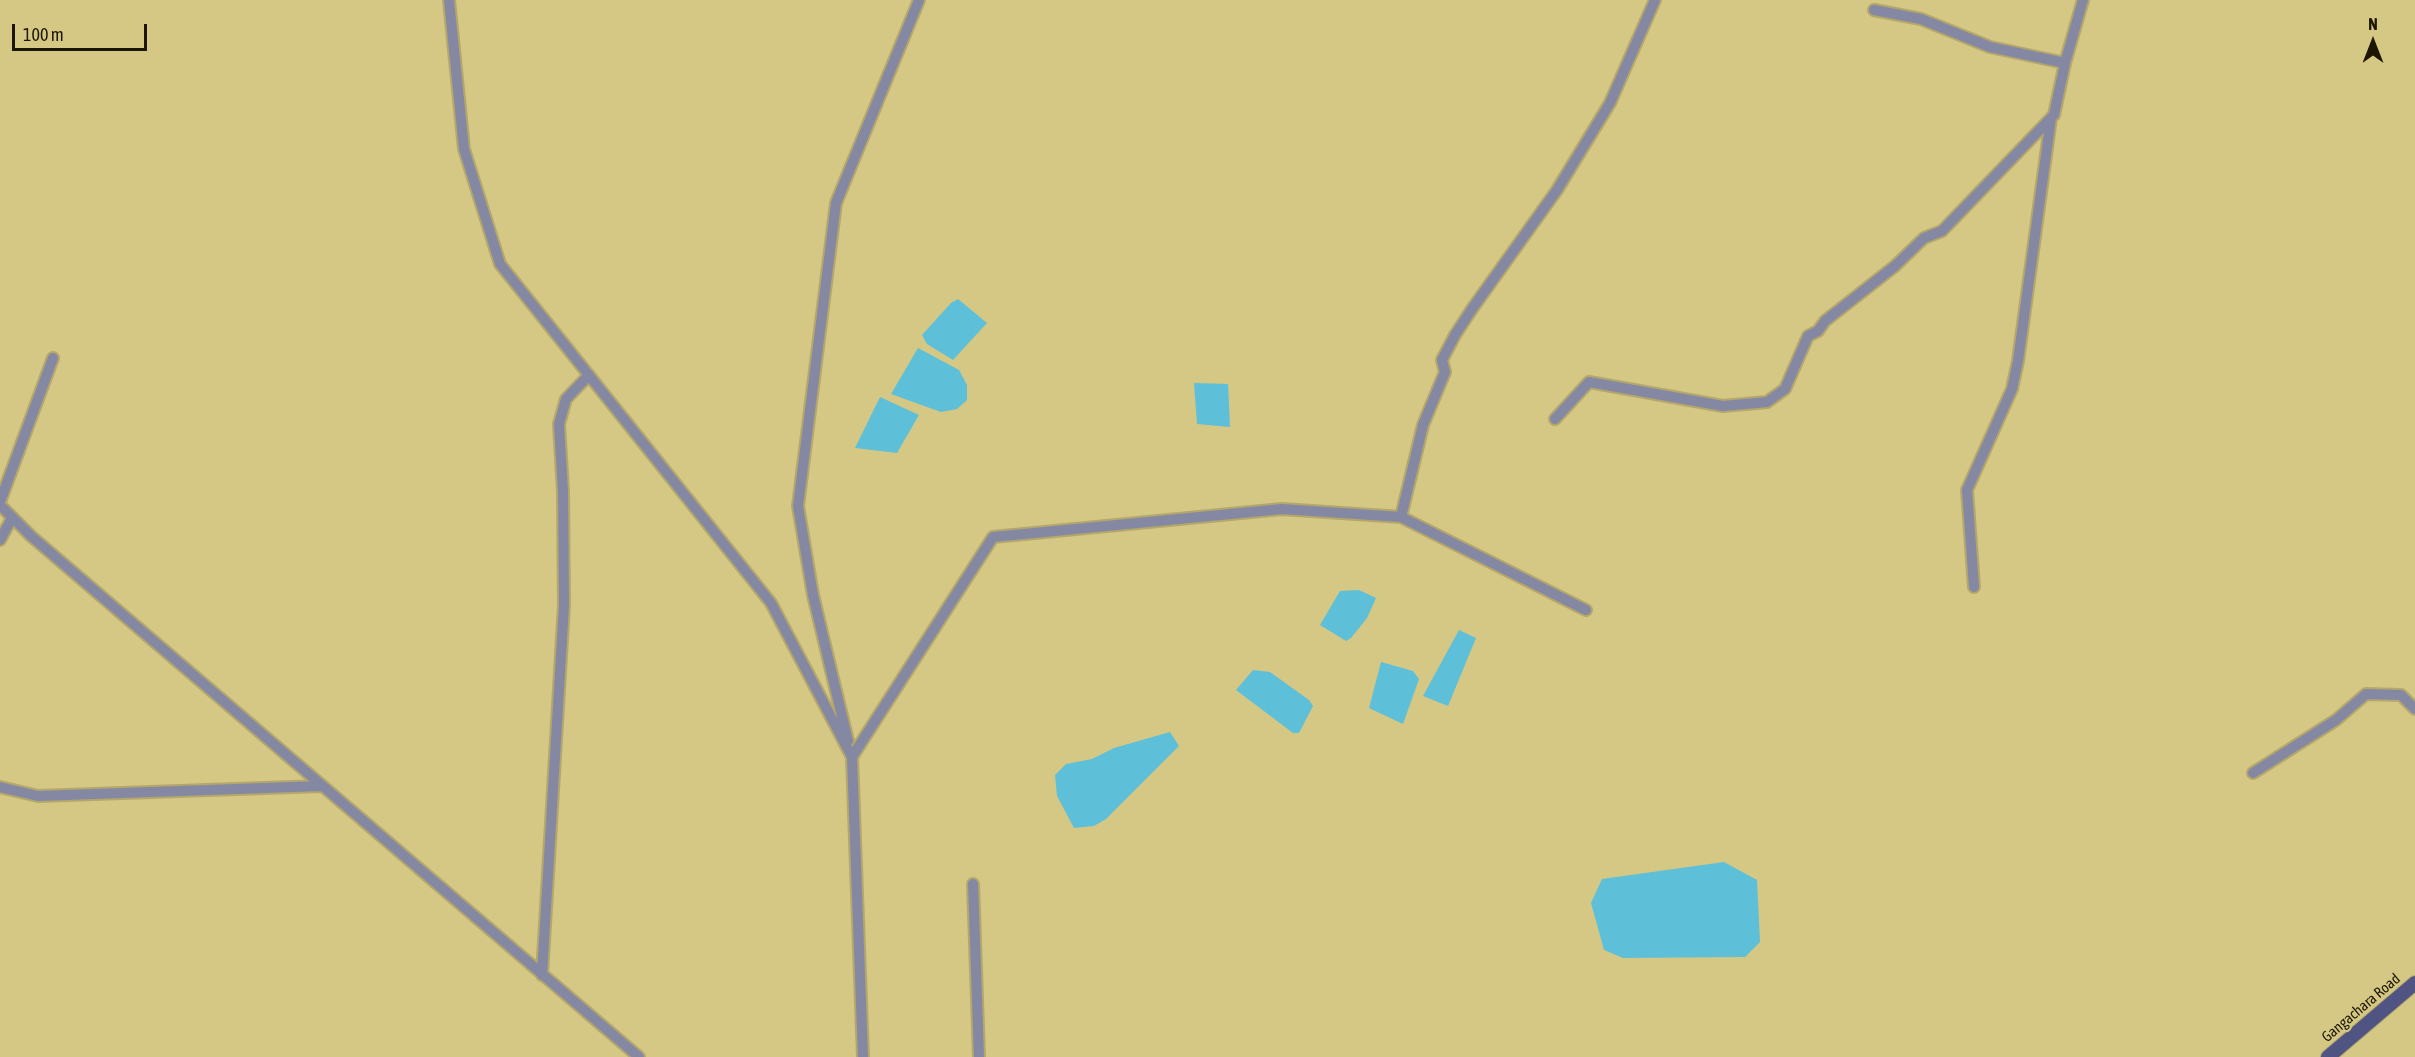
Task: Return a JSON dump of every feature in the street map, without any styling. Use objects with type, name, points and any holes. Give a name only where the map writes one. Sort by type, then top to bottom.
[{"type":"main road","name":"Gangachara Road","points":[[2328,1057],[2415,983]]},
{"type":"street","points":[[450,0],[464,149],[500,264],[771,603],[852,757]]},
{"type":"street","points":[[863,1057],[852,757],[813,595],[798,506],[836,202],[919,0]]},
{"type":"street","points":[[1401,517],[1423,425],[1445,372],[1442,360],[1455,335],[1557,190],[1610,103],[1655,0]]},
{"type":"street","points":[[1555,419],[1589,382],[1723,406],[1767,402],[1785,389],[1808,336],[1818,331],[1824,321],[1895,266],[1924,238],[1942,231],[2054,115],[2065,63],[2083,0]]},
{"type":"street","points":[[1874,10],[1921,19],[1990,47],[2065,63]]},
{"type":"street","points":[[1974,586],[1967,490],[2014,380],[2051,118]]},
{"type":"street","points":[[53,358],[0,504],[31,536],[639,1057]]},
{"type":"street","points":[[542,975],[564,605],[563,491],[559,424],[566,399],[589,375]]},
{"type":"street","points":[[852,757],[993,537],[1282,509],[1401,517],[1586,610]]},
{"type":"street","points":[[0,540],[12,518]]},
{"type":"street","points":[[2253,773],[2336,720],[2366,694],[2401,695],[2415,709]]},
{"type":"street","points":[[0,787],[38,796],[321,786]]},
{"type":"street","points":[[973,884],[979,1057]]},
{"type":"water","points":[[958,299],[987,323],[953,360],[927,344],[922,335],[951,303]]},
{"type":"water","points":[[918,348],[959,370],[967,385],[967,400],[957,409],[941,412],[891,394]]},
{"type":"water","points":[[1194,383],[1228,384],[1230,427],[1197,424]]},
{"type":"water","points":[[880,397],[919,415],[897,453],[855,448]]},
{"type":"water","points":[[1359,590],[1376,598],[1367,618],[1346,641],[1320,625],[1340,591]]},
{"type":"water","points":[[1459,630],[1476,638],[1448,706],[1423,696]]},
{"type":"water","points":[[1381,662],[1413,671],[1419,679],[1403,724],[1369,708]]},
{"type":"water","points":[[1253,670],[1270,672],[1309,700],[1313,706],[1299,733],[1293,733],[1236,690]]},
{"type":"water","points":[[1170,732],[1179,746],[1106,819],[1094,826],[1074,828],[1057,796],[1055,775],[1066,764],[1092,759],[1114,748]]},
{"type":"water","points":[[1724,862],[1757,880],[1760,942],[1745,957],[1623,958],[1604,950],[1591,903],[1602,879]]}]
